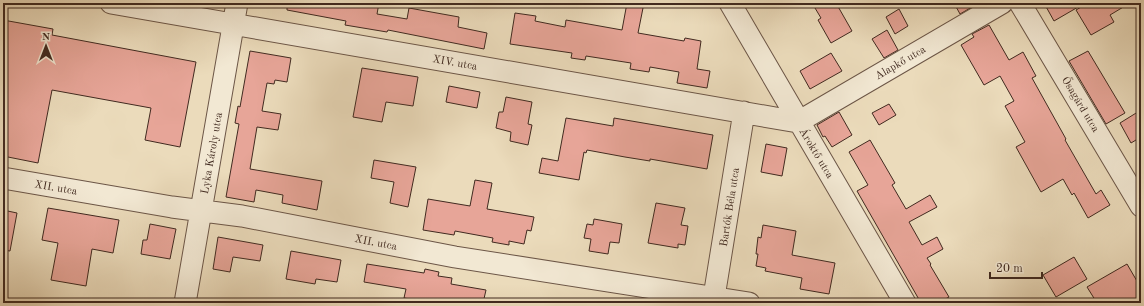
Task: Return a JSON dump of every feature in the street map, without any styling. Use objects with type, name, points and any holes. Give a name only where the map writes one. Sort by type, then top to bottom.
[{"type":"street","name":"XIV. utca","points":[[111,3],[798,122]]},
{"type":"street","name":"Lyka Károly utca","points":[[185,303],[237,3]]},
{"type":"street","name":"Ároktő utca","points":[[730,3],[798,122],[905,303]]},
{"type":"street","name":"Alapkő utca","points":[[798,122],[1002,3]]},
{"type":"street","name":"Ősagárd utca","points":[[1020,3],[1141,206]]},
{"type":"street","name":"Bartók Béla utca","points":[[714,300],[744,112]]},
{"type":"street","name":"XII. utca","points":[[3,178],[172,207],[242,216],[455,257],[714,300],[749,303]]},
{"type":"building","points":[[287,3],[379,3],[377,14],[407,19],[409,8],[459,17],[458,27],[487,33],[484,49],[388,30],[387,32],[345,25],[346,21],[287,10]]},
{"type":"building","points":[[627,3],[644,3],[638,33],[684,41],[685,38],[701,41],[697,69],[710,71],[707,88],[677,83],[679,72],[650,67],[649,72],[630,69],[631,63],[586,56],[585,60],[571,58],[572,53],[510,44],[515,13],[536,16],[535,21],[565,27],[566,20],[622,30]]},
{"type":"building","points":[[812,3],[836,3],[852,31],[831,43],[818,20],[821,18]]},
{"type":"building","points":[[954,3],[976,3],[977,4],[960,14]]},
{"type":"building","points":[[1044,3],[1085,3],[1054,21]]},
{"type":"building","points":[[1088,3],[1130,3],[1110,15],[1114,22],[1091,35],[1076,10]]},
{"type":"building","points":[[899,9],[908,26],[895,34],[886,17]]},
{"type":"building","points":[[3,20],[53,29],[52,35],[196,62],[180,147],[145,140],[151,108],[52,90],[38,163],[3,156]]},
{"type":"building","points":[[989,25],[1009,60],[1023,52],[1036,76],[1032,78],[1066,139],[1065,140],[1096,194],[1101,190],[1110,205],[1088,218],[1074,193],[1072,195],[1063,179],[1041,192],[1016,147],[1025,142],[1005,106],[1014,101],[1000,76],[984,85],[961,45],[974,37],[972,34]]},
{"type":"building","points":[[887,30],[898,50],[884,58],[872,39]]},
{"type":"building","points":[[250,51],[291,58],[287,82],[275,80],[274,84],[267,83],[262,111],[281,114],[278,130],[257,127],[250,169],[322,181],[317,210],[282,203],[283,195],[256,190],[254,202],[226,197],[239,124],[235,123],[238,106],[240,107]]},
{"type":"building","points":[[1088,51],[1125,113],[1106,124],[1069,61]]},
{"type":"building","points":[[831,53],[842,71],[810,89],[800,71]]},
{"type":"building","points":[[362,68],[418,77],[413,106],[386,102],[382,122],[353,117]]},
{"type":"building","points":[[449,86],[480,92],[477,108],[446,102]]},
{"type":"building","points":[[506,97],[532,102],[528,124],[532,125],[528,145],[510,141],[511,132],[496,128],[499,112],[503,112]]},
{"type":"building","points":[[889,104],[896,115],[879,125],[872,113]]},
{"type":"building","points":[[1141,110],[1141,137],[1131,143],[1120,123]]},
{"type":"building","points":[[839,112],[852,135],[832,147],[825,136],[823,137],[817,125]]},
{"type":"building","points":[[566,118],[613,126],[614,118],[713,135],[707,169],[587,150],[586,153],[584,152],[579,180],[539,173],[542,158],[558,161]]},
{"type":"building","points":[[870,140],[895,183],[892,185],[906,209],[930,195],[937,207],[909,222],[922,245],[937,237],[943,249],[927,258],[949,297],[938,303],[921,303],[857,191],[868,185],[849,152]]},
{"type":"building","points":[[766,144],[787,148],[782,176],[761,172]]},
{"type":"building","points":[[374,160],[416,167],[408,207],[390,203],[394,182],[371,178]]},
{"type":"building","points":[[475,180],[492,183],[487,209],[534,217],[531,231],[527,230],[524,244],[509,241],[509,245],[492,242],[493,238],[455,231],[454,235],[423,230],[428,199],[470,206]]},
{"type":"building","points":[[656,203],[685,208],[681,225],[688,226],[685,245],[678,244],[678,248],[648,243]]},
{"type":"building","points":[[48,208],[119,220],[113,253],[92,249],[86,286],[51,280],[58,243],[42,240]]},
{"type":"building","points":[[3,210],[17,213],[10,251],[3,250]]},
{"type":"building","points":[[594,219],[622,224],[619,243],[610,242],[608,254],[589,251],[591,239],[584,238],[587,224],[593,225]]},
{"type":"building","points":[[150,224],[176,229],[170,259],[141,254],[143,240],[147,240]]},
{"type":"building","points":[[763,225],[796,231],[792,255],[835,263],[829,294],[800,289],[802,278],[765,271],[766,268],[756,266],[758,237],[761,238]]},
{"type":"building","points":[[218,237],[263,245],[260,261],[233,257],[230,272],[213,269]]},
{"type":"building","points":[[291,251],[341,260],[337,282],[316,279],[315,284],[286,279]]},
{"type":"building","points":[[1074,257],[1087,279],[1056,297],[1043,275]]},
{"type":"building","points":[[367,264],[424,273],[425,269],[439,272],[438,276],[452,278],[451,284],[486,290],[483,303],[435,303],[404,298],[406,289],[364,282]]},
{"type":"building","points":[[1127,264],[1141,288],[1141,303],[1097,303],[1087,287]]}]
